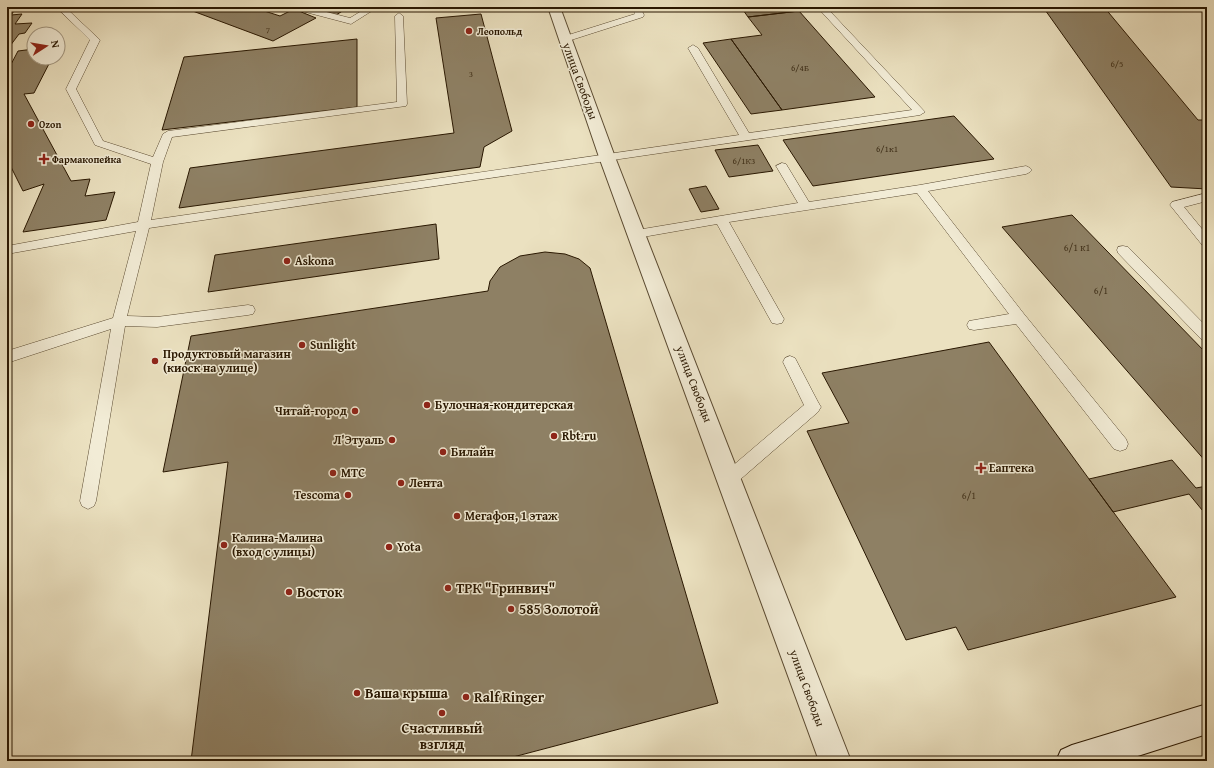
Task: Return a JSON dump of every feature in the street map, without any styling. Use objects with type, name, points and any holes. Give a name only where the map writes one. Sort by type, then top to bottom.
[{"type":"street","name":"улица Свободы","points":[[554,7],[607,157],[835,761]]},
{"type":"street","points":[[1072,761],[1207,719]]},
{"type":"lane","points":[[60,7],[95,40],[71,90],[99,143],[157,162]]},
{"type":"lane","points":[[297,7],[351,21],[374,7]]},
{"type":"lane","points":[[565,39],[640,15],[636,7]]},
{"type":"lane","points":[[7,250],[144,225],[920,112],[821,7]]},
{"type":"lane","points":[[88,501],[119,321],[144,225],[157,162],[168,134],[402,104],[399,16]]},
{"type":"lane","points":[[693,48],[746,137]]},
{"type":"lane","points":[[782,166],[806,206]]},
{"type":"lane","points":[[637,234],[721,219],[920,189],[1026,170]]},
{"type":"lane","points":[[920,189],[1019,318],[1120,444]]},
{"type":"lane","points":[[1207,197],[1176,205],[1207,243]]},
{"type":"lane","points":[[721,219],[777,319]]},
{"type":"lane","points":[[1123,250],[1207,336]]},
{"type":"lane","points":[[7,357],[119,321],[156,322],[248,310]]},
{"type":"lane","points":[[974,325],[1019,318]]},
{"type":"lane","points":[[729,479],[813,407],[790,362]]},
{"type":"building","points":[[7,7],[17,7],[11,15],[22,14],[15,24],[32,23],[30,26],[26,26],[25,33],[19,34],[10,46],[7,46]]},
{"type":"building","points":[[182,7],[252,7],[280,16],[294,9],[316,18],[273,41]]},
{"type":"building","points":[[311,7],[349,7],[336,15]]},
{"type":"building","points":[[741,7],[796,7],[799,11],[748,17]]},
{"type":"building","points":[[1043,7],[1104,7],[1198,120],[1207,120],[1207,177],[1204,177],[1207,181],[1207,189],[1171,187]]},
{"type":"building","points":[[799,11],[875,97],[782,110],[731,39],[762,35],[748,17]]},
{"type":"building","points":[[481,14],[512,131],[484,147],[480,167],[179,208],[190,168],[454,133],[436,18]]},
{"type":"building","points":[[357,39],[357,107],[162,130],[184,57]]},
{"type":"building","points":[[731,39],[782,110],[751,114],[703,43]]},
{"type":"building","points":[[26,50],[26,66],[48,66],[34,93],[24,94],[71,181],[90,179],[85,196],[115,192],[106,220],[23,232],[44,184],[23,191],[7,159],[7,72],[18,51]]},
{"type":"building","points":[[954,116],[994,159],[813,186],[783,140]]},
{"type":"building","points":[[758,145],[773,171],[729,177],[715,150]]},
{"type":"building","points":[[706,186],[719,209],[701,212],[689,189]]},
{"type":"building","points":[[1072,215],[1207,354],[1207,463],[1002,227]]},
{"type":"building","points":[[436,224],[439,259],[208,292],[215,255]]},
{"type":"building","name":"ТРК \"Гринвич\"","points":[[545,252],[565,254],[579,259],[590,268],[718,703],[498,761],[191,761],[228,462],[163,472],[191,336],[488,291],[490,281],[500,267],[520,256]]},
{"type":"building","points":[[989,342],[1176,597],[968,650],[956,627],[906,640],[807,431],[849,423],[822,373]]},
{"type":"building","points":[[1172,460],[1196,488],[1207,486],[1207,516],[1189,494],[1113,512],[1089,479]]},
{"type":"place","name":"Леопольд","points":[[469,31]]},
{"type":"place","name":"Ozon","points":[[31,124]]},
{"type":"place","name":"Фармакопейка","points":[[44,159]]},
{"type":"place","name":"Askona","points":[[287,261]]},
{"type":"place","name":"Sunlight","points":[[302,345]]},
{"type":"place","name":"Продуктовый магазин (киоск на улице)","points":[[155,361]]},
{"type":"place","name":"Булочная-кондитерская","points":[[427,405]]},
{"type":"place","name":"Читай-город","points":[[355,411]]},
{"type":"place","name":"Rbt.ru","points":[[554,436]]},
{"type":"place","name":"Л'Этуаль","points":[[392,440]]},
{"type":"place","name":"Билайн","points":[[443,452]]},
{"type":"place","name":"Еаптека","points":[[981,468]]},
{"type":"place","name":"МТС","points":[[333,473]]},
{"type":"place","name":"Лента","points":[[401,483]]},
{"type":"place","name":"Tescoma","points":[[348,495]]},
{"type":"place","name":"Мегафон, 1 этаж","points":[[457,516]]},
{"type":"place","name":"Калина-Малина (вход с улицы)","points":[[224,545]]},
{"type":"place","name":"Yota","points":[[389,547]]},
{"type":"place","name":"ТРК \"Гринвич\"","points":[[448,588]]},
{"type":"place","name":"Восток","points":[[289,592]]},
{"type":"place","name":"585 Золотой","points":[[511,609]]},
{"type":"place","name":"Ваша крыша","points":[[357,693]]},
{"type":"place","name":"Ralf Ringer","points":[[466,697]]},
{"type":"place","name":"Счастливый взгляд","points":[[442,713]]}]
